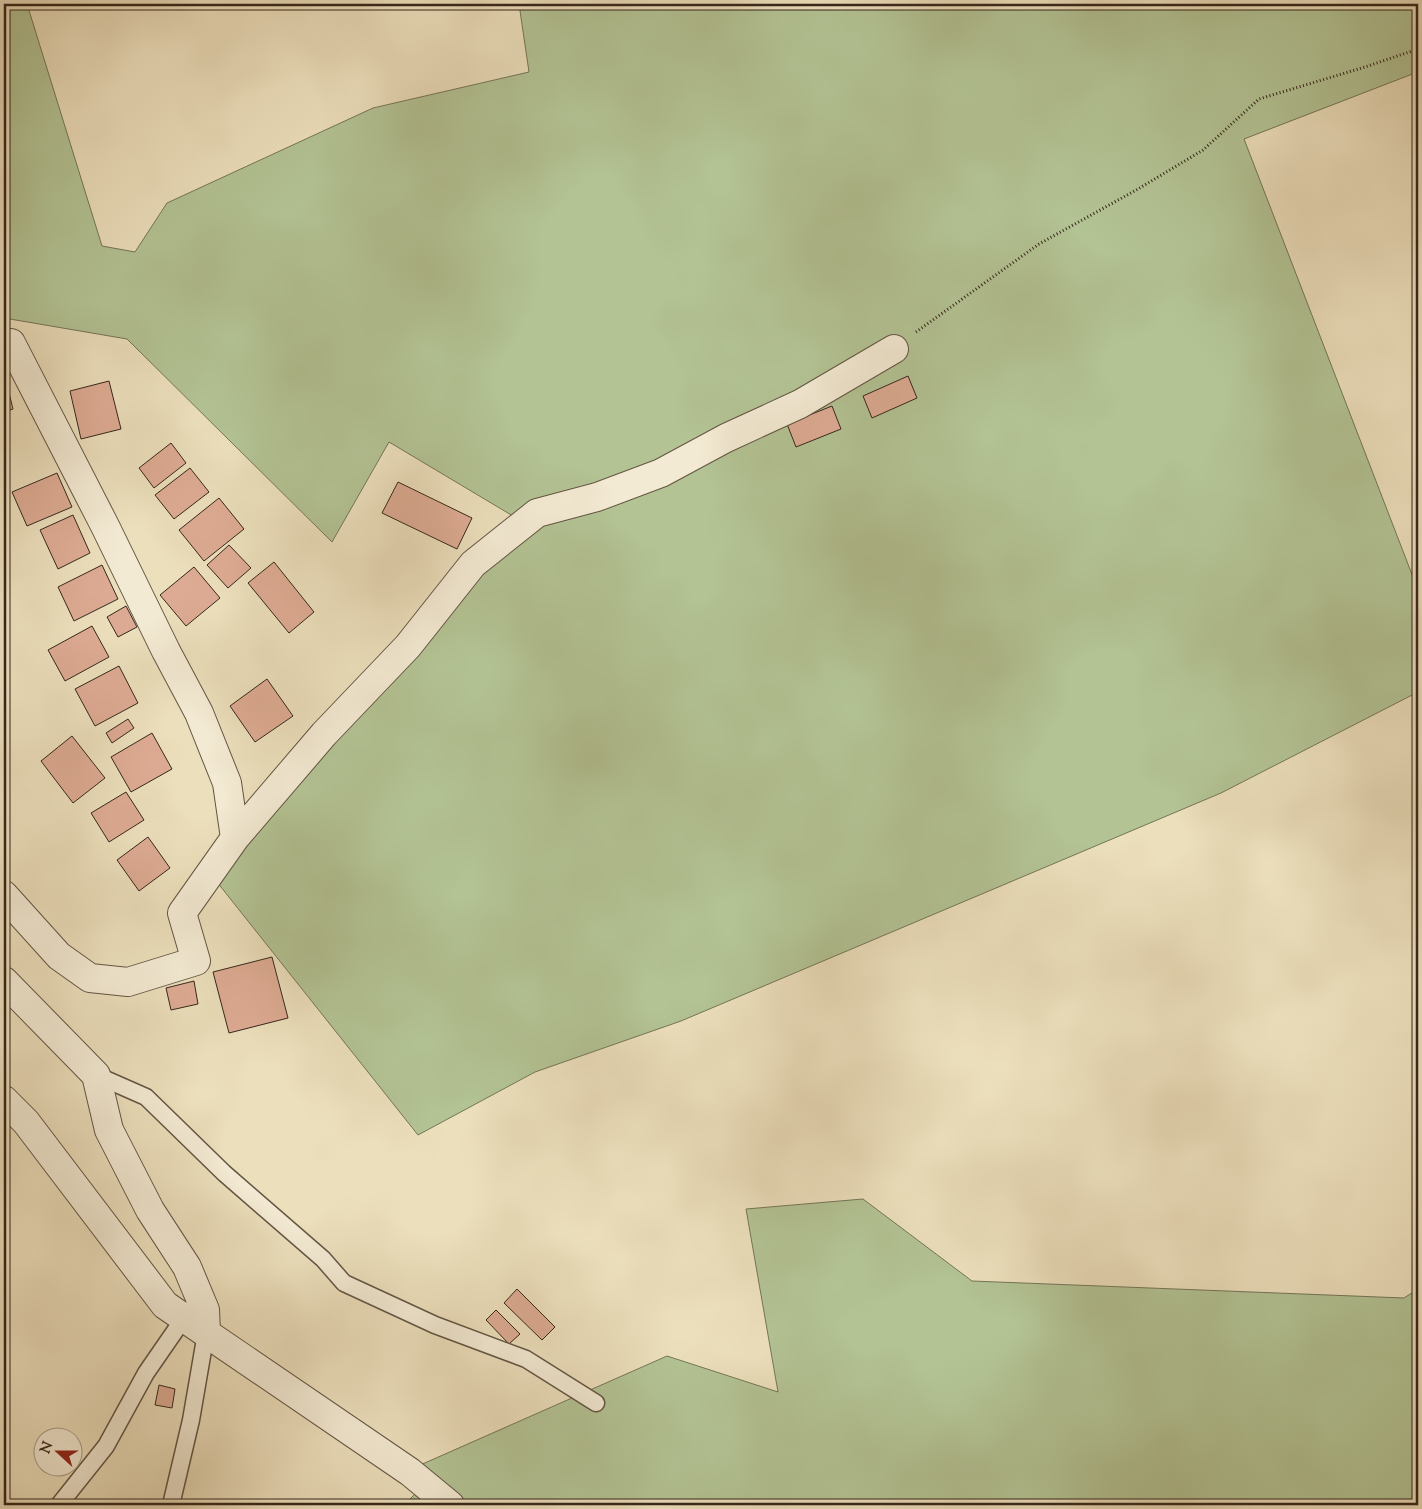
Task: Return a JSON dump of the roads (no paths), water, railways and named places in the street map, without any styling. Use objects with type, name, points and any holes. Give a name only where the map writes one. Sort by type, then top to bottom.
[{"type":"street","points":[[11,343],[199,713],[227,783],[236,838]]},
{"type":"street","points":[[4,895],[59,956],[90,978],[128,982],[196,962],[182,913],[236,838],[324,734],[408,646],[473,564],[537,513],[597,497],[661,473],[726,438],[800,404],[894,349]]},
{"type":"street","points":[[4,981],[96,1075],[109,1130],[150,1210],[187,1267],[205,1310],[195,1326]]},
{"type":"street","points":[[4,1100],[26,1122],[165,1306],[410,1472],[450,1505]]},
{"type":"lane","points":[[96,1075],[146,1096],[224,1173],[323,1259],[344,1283],[435,1325],[526,1359],[596,1403]]},
{"type":"lane","points":[[59,1505],[106,1446],[146,1373],[195,1326]]},
{"type":"lane","points":[[171,1505],[191,1420],[195,1326]]}]
